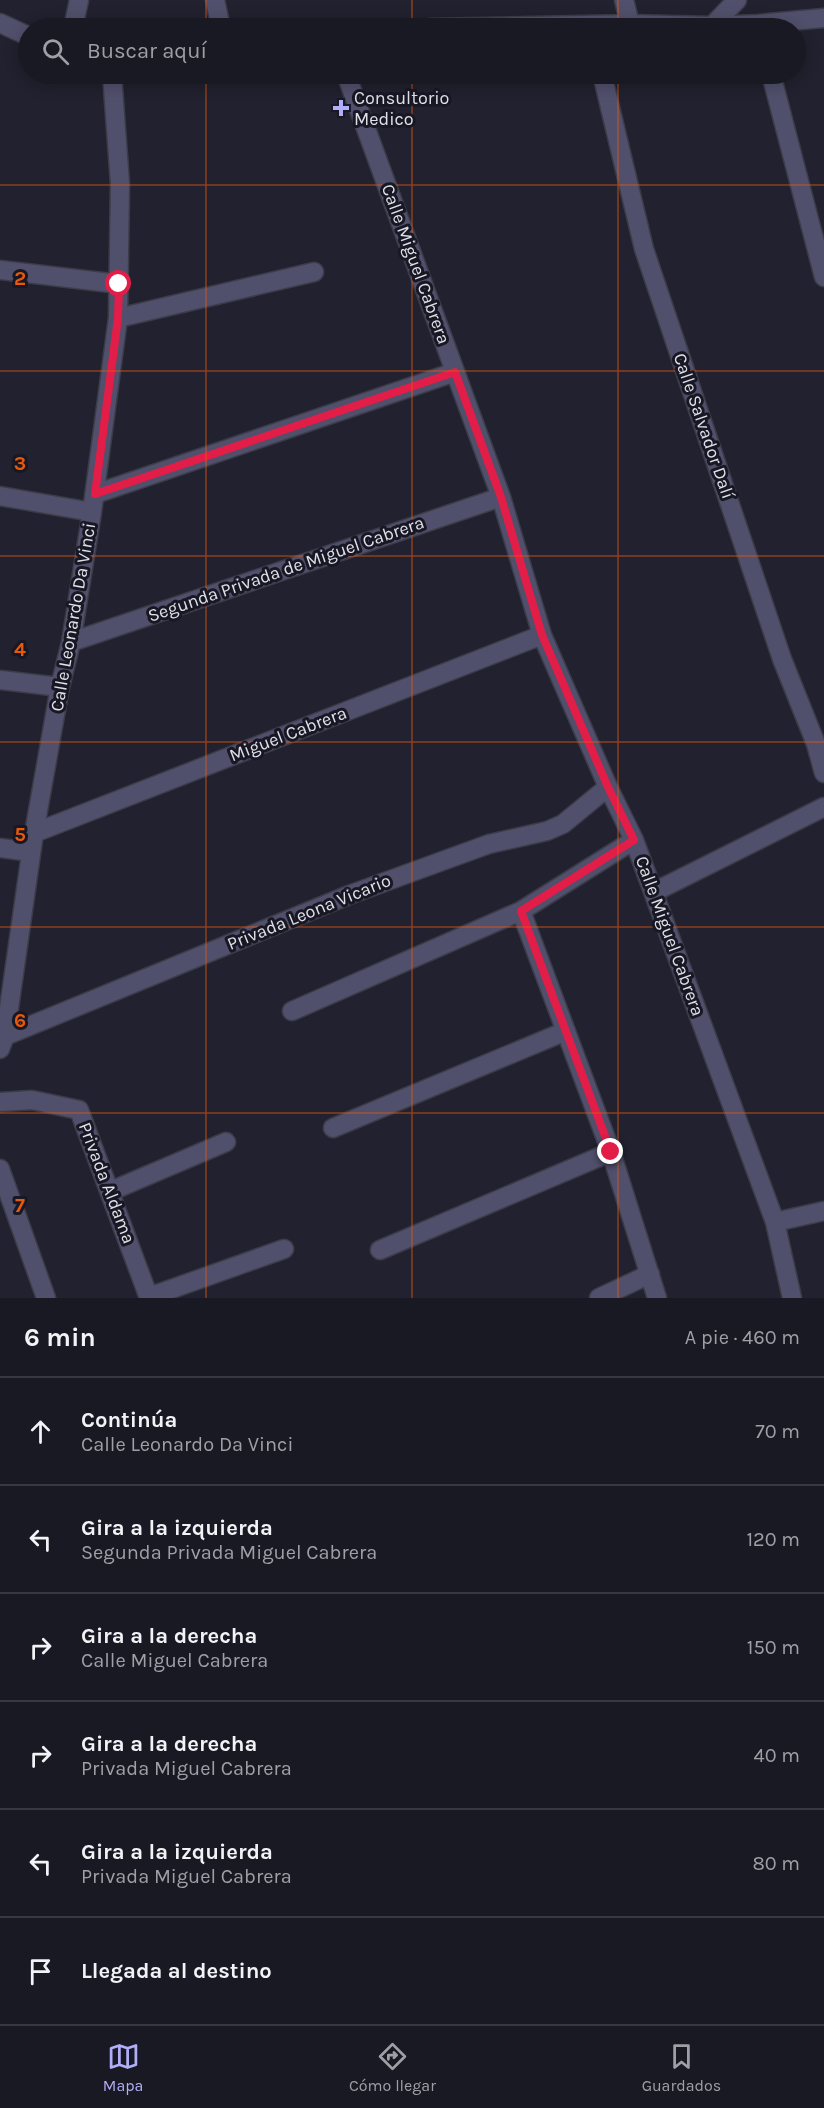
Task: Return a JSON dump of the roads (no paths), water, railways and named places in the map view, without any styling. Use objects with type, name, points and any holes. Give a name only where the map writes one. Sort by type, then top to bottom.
[{"type":"street","points":[[75,18],[79,0]]},
{"type":"street","points":[[214,0],[218,18]]},
{"type":"street","points":[[624,0],[628,18]]},
{"type":"street","points":[[720,18],[737,0]]},
{"type":"street","points":[[806,20],[824,18]]},
{"type":"street","points":[[0,23],[18,31]]},
{"type":"street","name":"Calle Leonardo Da Vinci","points":[[2,1043],[34,833],[60,687],[71,642],[93,503],[118,318],[120,184],[113,84]]},
{"type":"street","name":"Calle Miguel Cabrera","points":[[350,84],[501,497],[542,635],[608,787],[634,840],[775,1222],[792,1298]]},
{"type":"street","name":"Calle Salvador Dalí","points":[[604,84],[644,249],[782,658],[816,744],[824,773]]},
{"type":"street","points":[[774,84],[824,277]]},
{"type":"street","points":[[0,270],[119,284]]},
{"type":"street","points":[[118,318],[314,272]]},
{"type":"street","points":[[0,496],[93,503],[455,372]]},
{"type":"street","name":"Segunda Privada de Miguel Cabrera","points":[[71,642],[501,497]]},
{"type":"street","name":"Miguel Cabrera","points":[[34,833],[542,635]]},
{"type":"street","points":[[0,680],[60,687]]},
{"type":"street","name":"Privada Leona Vicario","points":[[2,1043],[349,895],[489,844],[547,831],[563,824],[608,787]]},
{"type":"street","points":[[654,892],[824,807]]},
{"type":"street","points":[[292,1011],[521,911],[634,840]]},
{"type":"street","points":[[0,848],[31,852]]},
{"type":"street","points":[[521,911],[611,1152],[657,1298]]},
{"type":"street","points":[[333,1128],[566,1031]]},
{"type":"street","name":"Privada Aldama","points":[[0,1102],[32,1100],[79,1110],[149,1298]]},
{"type":"street","points":[[111,1191],[226,1142]]},
{"type":"street","points":[[380,1250],[611,1152]]},
{"type":"street","points":[[0,1169],[46,1298]]},
{"type":"street","points":[[775,1222],[824,1211]]},
{"type":"street","points":[[149,1298],[284,1249]]},
{"type":"street","points":[[599,1298],[650,1274]]},
{"type":"place","name":"Consultorio Medico","points":[[341,108]]}]
